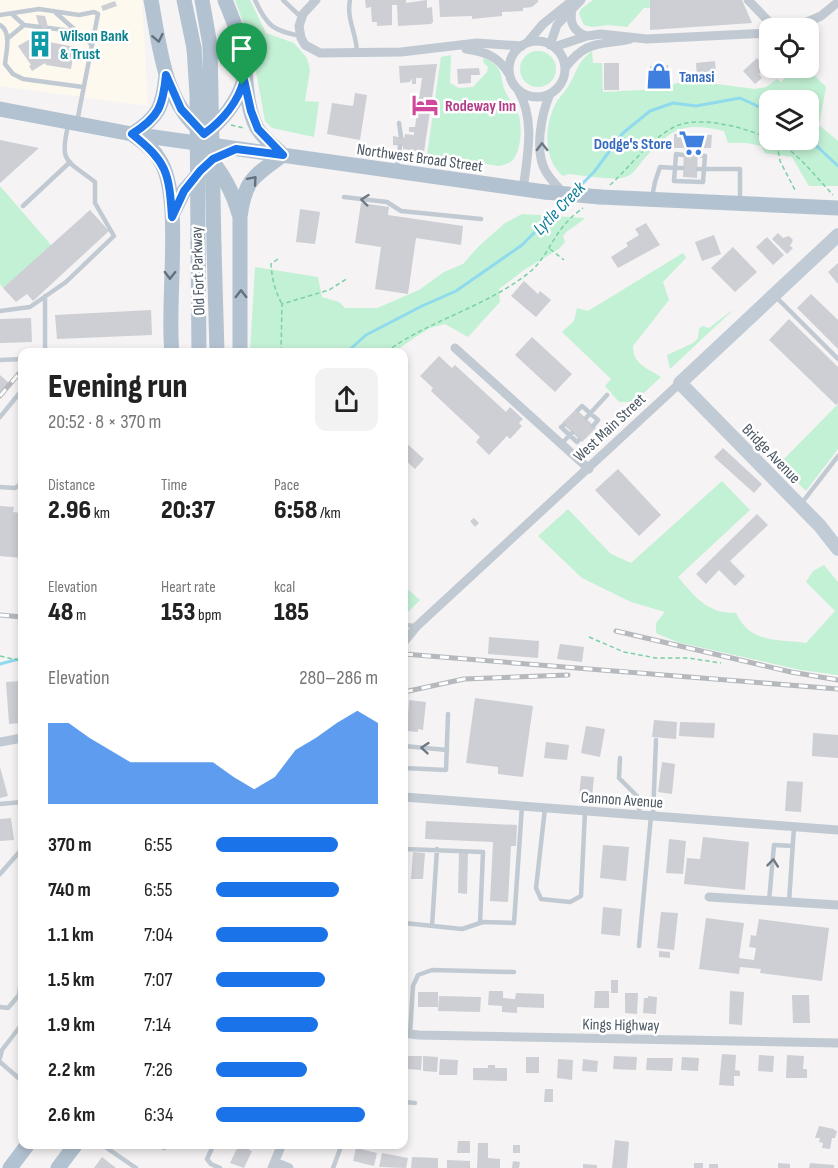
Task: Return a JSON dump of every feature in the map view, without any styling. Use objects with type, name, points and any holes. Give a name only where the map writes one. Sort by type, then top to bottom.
[{"type":"main road","points":[[151,0],[166,75],[181,109],[204,134],[215,142],[236,149]]},
{"type":"main road","name":"Old Fort Parkway","points":[[184,0],[194,48],[197,94],[199,348]]},
{"type":"main road","name":"Old Fort Parkway","points":[[202,0],[210,45],[217,348]]},
{"type":"main road","points":[[225,0],[240,38],[244,80],[251,111],[258,129],[283,155],[248,184],[244,192],[240,217],[240,348]]},
{"type":"main road","points":[[166,75],[164,98],[155,116],[132,134],[152,150],[164,168],[170,193],[172,217],[169,322],[172,348]]},
{"type":"main road","points":[[186,140],[204,134],[221,120],[233,104],[244,80]]},
{"type":"main road","name":"Northwest Broad Street","points":[[0,109],[132,134],[564,195],[838,208]]},
{"type":"main road","points":[[186,140],[211,161],[229,187],[240,217]]},
{"type":"main road","points":[[172,217],[184,191],[211,161],[236,149]]},
{"type":"main road","points":[[10,1168],[24,1149]]},
{"type":"main road","points":[[60,1167],[73,1149]]},
{"type":"street","points":[[316,0],[301,17],[299,26],[301,37],[309,49],[320,53],[401,52],[477,44],[523,45],[542,42],[552,46],[560,53],[565,68]]},
{"type":"street","points":[[510,75],[513,56],[523,45],[543,24],[581,0]]},
{"type":"street","points":[[748,0],[765,18]]},
{"type":"street","points":[[816,18],[838,2]]},
{"type":"street","points":[[573,5],[571,22],[574,28],[586,36]]},
{"type":"street","points":[[552,46],[557,25],[573,5]]},
{"type":"street","points":[[552,46],[586,36],[609,34],[635,38],[679,39],[759,34]]},
{"type":"street","points":[[516,88],[528,96],[543,97],[550,94],[561,83],[565,68],[574,56],[586,47],[635,38]]},
{"type":"street","points":[[458,47],[489,53],[502,63],[523,99],[528,115],[529,133],[523,190]]},
{"type":"street","points":[[550,94],[544,108],[541,154],[547,173],[564,195]]},
{"type":"street","name":"West Main Street","points":[[408,637],[417,626],[589,469],[838,235]]},
{"type":"street","points":[[455,348],[589,469]]},
{"type":"street","name":"Bridge Avenue","points":[[680,383],[820,526],[838,549]]},
{"type":"street","points":[[0,742],[18,739]]},
{"type":"street","name":"Cannon Avenue","points":[[408,797],[838,830]]},
{"type":"street","points":[[709,897],[838,905]]},
{"type":"street","name":"Kings Highway","points":[[408,1033],[838,1042]]},
{"type":"street","points":[[280,1149],[273,1165],[289,1168]]},
{"type":"lane","points":[[255,0],[263,18],[270,25],[281,32],[301,37]]},
{"type":"lane","points":[[283,0],[301,17]]},
{"type":"lane","points":[[350,0],[347,11],[354,29],[357,53]]},
{"type":"lane","points":[[0,15],[39,9],[79,15],[94,12],[98,14],[83,87],[63,148],[65,158],[95,182],[95,202],[114,236],[66,282],[30,307],[0,311]]},
{"type":"lane","points":[[56,12],[92,45]]},
{"type":"lane","points":[[12,14],[24,25],[40,27]]},
{"type":"lane","points":[[0,25],[5,28],[7,37],[5,64],[13,74],[23,79],[83,87]]},
{"type":"lane","points":[[7,37],[24,25]]},
{"type":"lane","points":[[49,28],[78,32]]},
{"type":"lane","points":[[399,123],[401,138]]},
{"type":"lane","points":[[396,170],[400,146]]},
{"type":"lane","points":[[683,155],[676,154],[674,181],[703,182],[705,156],[698,155]]},
{"type":"lane","points":[[23,206],[70,162]]},
{"type":"lane","points":[[652,200],[654,182],[660,167],[683,168]]},
{"type":"lane","points":[[698,169],[740,168],[740,204]]},
{"type":"lane","points":[[344,197],[387,202],[401,211],[481,219]]},
{"type":"lane","points":[[774,295],[838,358]]},
{"type":"lane","points":[[45,296],[45,348]]},
{"type":"lane","points":[[0,360],[18,359]]},
{"type":"lane","points":[[0,417],[18,395]]},
{"type":"lane","points":[[586,418],[607,395]]},
{"type":"lane","points":[[578,410],[582,406],[598,420],[593,426]]},
{"type":"lane","points":[[564,425],[561,427],[577,442],[579,440]]},
{"type":"lane","points":[[561,444],[571,434]]},
{"type":"lane","points":[[800,505],[838,456]]},
{"type":"lane","points":[[0,487],[15,488],[18,486]]},
{"type":"lane","points":[[408,625],[417,626]]},
{"type":"lane","points":[[408,768],[446,770],[448,714]]},
{"type":"lane","points":[[639,946],[652,816],[656,740]]},
{"type":"lane","points":[[408,746],[447,750]]},
{"type":"lane","points":[[620,758],[619,778],[637,796],[640,815]]},
{"type":"lane","points":[[0,804],[18,802]]},
{"type":"lane","points":[[408,923],[462,929],[480,923],[514,923],[522,806]]},
{"type":"lane","points":[[545,808],[536,888],[541,899],[570,902],[580,896],[585,811]]},
{"type":"lane","points":[[789,902],[794,827]]},
{"type":"lane","points":[[769,901],[774,845],[793,846]]},
{"type":"lane","points":[[408,849],[483,852],[480,923]]},
{"type":"lane","points":[[432,926],[437,849]]},
{"type":"lane","points":[[0,874],[18,854]]},
{"type":"lane","points":[[408,1025],[413,986],[418,975],[432,970],[514,972]]},
{"type":"lane","points":[[0,1007],[8,1008],[18,999]]},
{"type":"lane","points":[[0,1058],[2,1050],[18,1029]]},
{"type":"lane","points":[[0,1062],[18,1078]]},
{"type":"lane","points":[[408,1102],[415,1103]]},
{"type":"lane","points":[[108,1149],[136,1168]]},
{"type":"lane","points":[[212,1149],[207,1159],[211,1164],[220,1168]]},
{"type":"lane","points":[[333,1168],[340,1149]]},
{"type":"path","points":[[392,348],[423,328],[490,299],[531,271],[565,224],[598,196],[662,134],[677,125],[692,122],[723,125],[759,136]]},
{"type":"path","points":[[227,124],[251,130]]},
{"type":"path","points":[[778,150],[780,161],[794,185],[802,206]]},
{"type":"path","points":[[790,150],[838,200]]},
{"type":"path","points":[[549,249],[564,260]]},
{"type":"path","points":[[278,259],[271,264],[271,276],[282,304],[280,348]]},
{"type":"path","points":[[282,304],[329,290],[348,278]]},
{"type":"path","points":[[589,638],[624,652],[656,658],[688,658],[721,663]]},
{"type":"path","points":[[0,656],[18,660]]},
{"type":"shaded area","points":[[0,0],[142,0],[148,106],[0,86]]},
{"type":"green space","points":[[235,0],[250,0],[266,33],[294,43],[307,58],[310,70],[305,101],[319,102],[314,137],[272,128],[265,121],[251,44]]},
{"type":"green space","points":[[593,0],[677,0],[672,6],[644,8],[627,27],[609,25],[592,27],[584,25],[579,14],[581,9]]},
{"type":"green space","points":[[538,51],[551,56],[556,69],[551,82],[538,87],[525,82],[520,69],[525,56]]},
{"type":"green space","points":[[592,51],[593,63],[602,63],[603,92],[661,89],[677,83],[694,81],[755,89],[766,87],[777,79],[781,82],[785,78],[817,78],[826,87],[819,125],[819,90],[759,90],[759,146],[728,143],[724,131],[698,127],[688,128],[670,134],[634,171],[623,178],[569,174],[563,176],[556,169],[549,152],[547,142],[549,121],[556,103],[568,87],[580,63]]},
{"type":"green space","points":[[451,55],[450,83],[459,88],[473,87],[487,72],[488,67],[483,62],[484,57],[499,70],[504,88],[516,109],[520,122],[521,136],[518,151],[509,163],[499,166],[427,155],[441,57]]},
{"type":"green space","points":[[819,125],[838,141],[838,186],[809,186],[792,157],[765,153],[763,150],[819,150]]},
{"type":"green space","points":[[0,186],[52,246],[3,288],[0,284]]},
{"type":"green space","points":[[522,214],[585,218],[563,236],[565,242],[559,249],[524,270],[499,289],[500,302],[468,337],[445,324],[430,328],[400,348],[250,348],[255,267],[318,277],[322,297],[339,302],[345,308],[377,308],[419,290],[444,272],[463,264],[505,223]]},
{"type":"green space","points":[[683,253],[686,258],[663,282],[669,300],[633,346],[638,362],[661,377],[634,402],[619,402],[605,386],[611,379],[562,332],[574,321],[577,308],[588,311]]},
{"type":"green space","points":[[731,311],[670,369],[667,355],[693,343],[698,338],[699,329],[702,326],[709,328]]},
{"type":"green space","points":[[838,404],[838,449],[806,491],[779,464]]},
{"type":"green space","points":[[722,481],[750,510],[678,577],[703,603],[718,611],[736,613],[742,623],[757,635],[775,640],[806,643],[835,611],[806,582],[813,571],[824,565],[838,582],[838,675],[801,670],[677,642],[656,633],[656,623],[665,612],[631,602],[582,578],[538,536],[568,509],[611,554],[631,563]]},
{"type":"green space","points":[[408,590],[420,600],[408,612]]},
{"type":"building","points":[[365,0],[406,0],[406,3],[427,0],[427,8],[432,7],[433,22],[398,26],[397,5],[392,5],[392,25],[377,26],[377,22],[372,22],[371,7],[366,8]]},
{"type":"building","points":[[439,0],[538,0],[538,2],[532,7],[523,8],[523,11],[502,12],[502,16],[472,19],[472,16],[440,17]]},
{"type":"building","points":[[650,0],[742,0],[752,23],[650,30]]},
{"type":"building","points":[[115,1],[117,6],[103,11],[101,6]]},
{"type":"building","name":"Wilson Bank & Trust","points":[[36,15],[45,16],[50,34],[49,42],[75,47],[71,69],[45,63],[32,71],[29,66],[31,65],[18,46],[30,39],[40,40],[41,32]]},
{"type":"building","points":[[757,58],[759,78],[762,78],[755,84],[743,71]]},
{"type":"building","points":[[715,61],[716,76],[697,77],[696,63]]},
{"type":"building","points":[[604,63],[619,63],[619,90],[604,90]]},
{"type":"building","name":"Rodeway Inn","points":[[437,64],[424,152],[393,145],[393,136],[404,138],[405,134],[414,135],[414,132],[409,132],[409,127],[415,127],[422,78],[416,78],[416,84],[412,84],[412,78],[410,82],[400,83],[399,66]]},
{"type":"building","name":"Tanasi","points":[[668,65],[668,81],[661,82],[661,86],[652,86],[650,66]]},
{"type":"building","points":[[479,68],[480,75],[471,75],[471,83],[458,84],[457,69]]},
{"type":"building","points":[[355,93],[367,95],[360,140],[327,134],[332,103],[353,106]]},
{"type":"building","points":[[674,134],[712,135],[711,148],[698,148],[697,178],[683,177],[684,148],[674,148]]},
{"type":"building","points":[[0,140],[39,148],[0,183]]},
{"type":"building","points":[[361,203],[389,207],[388,215],[463,226],[461,245],[416,238],[408,294],[375,289],[381,247],[355,243]]},
{"type":"building","points":[[300,209],[320,212],[315,244],[296,242]]},
{"type":"building","points":[[90,210],[109,231],[33,301],[27,294],[16,302],[3,288]]},
{"type":"building","points":[[646,223],[660,245],[618,268],[611,257],[628,246],[626,243],[639,235],[635,229]]},
{"type":"building","points":[[778,233],[783,238],[789,236],[793,240],[790,246],[793,248],[787,254],[772,239]]},
{"type":"building","points":[[714,235],[721,254],[702,261],[695,242]]},
{"type":"building","points":[[767,237],[784,255],[773,265],[756,247]]},
{"type":"building","points":[[733,247],[757,272],[735,292],[711,268]]},
{"type":"building","points":[[838,263],[838,284],[828,272]]},
{"type":"building","points":[[524,281],[538,294],[540,291],[551,300],[536,317],[511,296]]},
{"type":"building","points":[[811,294],[838,320],[838,349],[797,308]]},
{"type":"building","points":[[151,310],[152,335],[57,339],[55,315]]},
{"type":"building","points":[[31,318],[32,342],[0,343],[0,319]]},
{"type":"building","points":[[789,319],[838,367],[838,403],[836,405],[769,340]]},
{"type":"building","points":[[532,337],[572,374],[555,392],[515,355]]},
{"type":"building","points":[[439,356],[452,368],[455,365],[506,412],[510,407],[523,419],[519,423],[522,426],[510,439],[507,436],[489,455],[476,442],[480,437],[431,391],[433,388],[420,376]]},
{"type":"building","points":[[0,375],[9,383],[0,393]]},
{"type":"building","points":[[576,409],[596,428],[582,442],[562,423]]},
{"type":"building","points":[[408,445],[424,459],[415,469],[408,463]]},
{"type":"building","points":[[723,448],[762,484],[754,493],[714,457]]},
{"type":"building","points":[[618,469],[661,515],[639,536],[595,490]]},
{"type":"building","points":[[0,506],[14,507],[13,512],[18,513],[18,558],[0,556]]},
{"type":"building","points":[[757,514],[768,525],[730,561],[745,576],[735,586],[719,570],[706,584],[696,574]]},
{"type":"building","points":[[474,518],[479,523],[475,527],[470,521]]},
{"type":"building","points":[[489,637],[539,641],[538,658],[488,654]]},
{"type":"building","points":[[560,644],[584,647],[582,662],[557,659]]},
{"type":"building","points":[[18,681],[18,723],[9,724],[6,682]]},
{"type":"building","points":[[475,698],[533,706],[523,777],[498,774],[498,767],[466,763]]},
{"type":"building","points":[[409,700],[426,702],[423,730],[408,731]]},
{"type":"building","points":[[654,720],[677,722],[676,739],[652,737]]},
{"type":"building","points":[[680,722],[715,723],[714,738],[679,736]]},
{"type":"building","points":[[586,726],[605,729],[600,757],[581,753]]},
{"type":"building","points":[[813,733],[838,735],[838,758],[812,756]]},
{"type":"building","points":[[546,742],[569,745],[567,760],[544,758]]},
{"type":"building","points":[[662,762],[675,764],[672,794],[658,792]]},
{"type":"building","points":[[0,767],[8,796],[0,798]]},
{"type":"building","points":[[581,776],[594,777],[592,798],[579,797]]},
{"type":"building","points":[[787,781],[803,782],[801,812],[785,811]]},
{"type":"building","points":[[11,818],[14,840],[0,841],[0,819]]},
{"type":"building","points":[[426,821],[517,825],[516,846],[511,846],[508,902],[490,901],[493,842],[425,839]]},
{"type":"building","points":[[703,837],[749,842],[745,890],[684,884],[687,858],[700,859]]},
{"type":"building","points":[[669,839],[686,841],[683,874],[666,873]]},
{"type":"building","points":[[603,845],[629,847],[626,881],[600,878]]},
{"type":"building","points":[[413,852],[425,853],[423,879],[411,879]]},
{"type":"building","points":[[459,852],[468,853],[467,894],[458,893]]},
{"type":"building","points":[[603,907],[622,909],[620,936],[601,934]]},
{"type":"building","points":[[661,912],[678,913],[674,950],[657,948]]},
{"type":"building","points":[[706,918],[744,923],[739,958],[754,960],[756,948],[749,947],[751,935],[756,936],[759,919],[829,928],[822,981],[760,973],[761,969],[740,967],[739,974],[699,969]]},
{"type":"building","points":[[659,951],[670,952],[670,958],[659,957]]},
{"type":"building","points":[[611,980],[618,980],[618,993],[611,993]]},
{"type":"building","points":[[489,991],[503,991],[503,998],[515,999],[516,993],[544,994],[544,1008],[517,1007],[517,1013],[502,1012],[502,1006],[488,1005]]},
{"type":"building","points":[[595,991],[609,991],[609,1008],[594,1008]]},
{"type":"building","points":[[730,991],[744,992],[742,1025],[729,1024]]},
{"type":"building","points":[[418,992],[438,992],[438,1007],[418,1007]]},
{"type":"building","points":[[625,993],[638,993],[637,1014],[625,1013]]},
{"type":"building","points":[[792,995],[809,995],[810,1023],[793,1023]]},
{"type":"building","points":[[439,996],[481,997],[480,1012],[438,1011]]},
{"type":"building","points":[[657,997],[656,1014],[643,1013],[644,998]]},
{"type":"building","points":[[722,1054],[736,1055],[735,1070],[740,1071],[740,1076],[734,1076],[734,1086],[719,1085]]},
{"type":"building","points":[[759,1055],[774,1056],[773,1072],[758,1071]]},
{"type":"building","points":[[787,1055],[804,1056],[803,1069],[807,1069],[807,1078],[786,1078]]},
{"type":"building","points":[[408,1056],[422,1056],[421,1070],[408,1069]]},
{"type":"building","points":[[423,1056],[438,1057],[437,1072],[423,1071]]},
{"type":"building","points":[[614,1056],[637,1057],[636,1070],[613,1069]]},
{"type":"building","points":[[526,1057],[539,1057],[539,1073],[526,1073]]},
{"type":"building","points":[[682,1057],[699,1058],[698,1071],[681,1070]]},
{"type":"building","points":[[647,1058],[673,1058],[672,1071],[646,1070]]},
{"type":"building","points":[[440,1059],[458,1060],[457,1075],[439,1075]]},
{"type":"building","points":[[558,1059],[573,1060],[572,1080],[557,1078]]},
{"type":"building","points":[[583,1059],[598,1061],[597,1072],[582,1071]]},
{"type":"building","points":[[488,1065],[495,1065],[495,1068],[507,1068],[507,1081],[473,1080],[473,1068],[488,1068]]},
{"type":"building","points":[[545,1089],[553,1089],[553,1102],[544,1102]]},
{"type":"building","points":[[819,1126],[837,1131],[835,1138],[832,1138],[830,1149],[822,1148],[823,1143],[819,1142],[820,1138],[815,1138]]},
{"type":"building","points":[[615,1140],[629,1142],[627,1168],[612,1168]]},
{"type":"building","points":[[458,1141],[470,1141],[470,1153],[457,1153]]},
{"type":"building","points":[[478,1143],[488,1143],[488,1158],[500,1159],[500,1168],[477,1168]]},
{"type":"building","points":[[513,1145],[520,1145],[520,1153],[513,1153]]},
{"type":"building","points":[[237,1149],[252,1151],[244,1168],[230,1163]]},
{"type":"building","points":[[356,1149],[377,1153],[374,1166],[353,1161]]},
{"type":"building","points":[[382,1153],[408,1158],[406,1168],[379,1167]]},
{"type":"building","points":[[102,1157],[116,1168],[94,1168]]},
{"type":"building","points":[[412,1157],[438,1158],[438,1168],[411,1168]]},
{"type":"building","points":[[447,1160],[470,1161],[470,1168],[447,1168]]},
{"type":"building","points":[[513,1161],[520,1162],[519,1168],[512,1168]]},
{"type":"building","points":[[694,1163],[703,1163],[703,1168],[694,1168]]},
{"type":"building","points":[[778,1163],[790,1164],[790,1168],[778,1168]]},
{"type":"building","points":[[810,1163],[834,1165],[834,1168],[809,1168]]},
{"type":"building","points":[[583,1164],[597,1165],[597,1168],[583,1168]]},
{"type":"building","points":[[709,1164],[718,1164],[718,1168],[709,1168]]},
{"type":"waterway","name":"Lytle Creek","points":[[577,189],[594,172],[623,133],[650,111],[673,103],[696,106],[740,98],[759,107]]},
{"type":"waterway","name":"Lytle Creek","points":[[819,148],[838,166]]},
{"type":"waterway","name":"Lytle Creek","points":[[351,348],[366,335],[456,291],[522,245],[568,199]]},
{"type":"waterway","name":"Lytle Creek","points":[[0,664],[18,659]]},
{"type":"railway","points":[[0,396],[18,375]]},
{"type":"railway","points":[[0,615],[18,617]]},
{"type":"railway","points":[[616,631],[791,672],[838,680]]},
{"type":"railway","points":[[408,654],[838,689]]},
{"type":"railway","points":[[408,691],[464,679],[568,675]]},
{"type":"place","name":"Wilson Bank & Trust","points":[[40,44]]},
{"type":"place","name":"Tanasi","points":[[659,76]]},
{"type":"place","name":"Rodeway Inn","points":[[425,105]]},
{"type":"place","name":"Dodge's Store","points":[[692,143]]},
{"type":"route","points":[[166,75],[172,94],[181,109],[204,134],[221,120],[233,104],[242,85],[244,80],[258,129],[283,155],[236,149],[213,159],[184,191],[172,217],[168,176],[160,159],[132,134],[146,125],[162,105],[166,75]]}]
